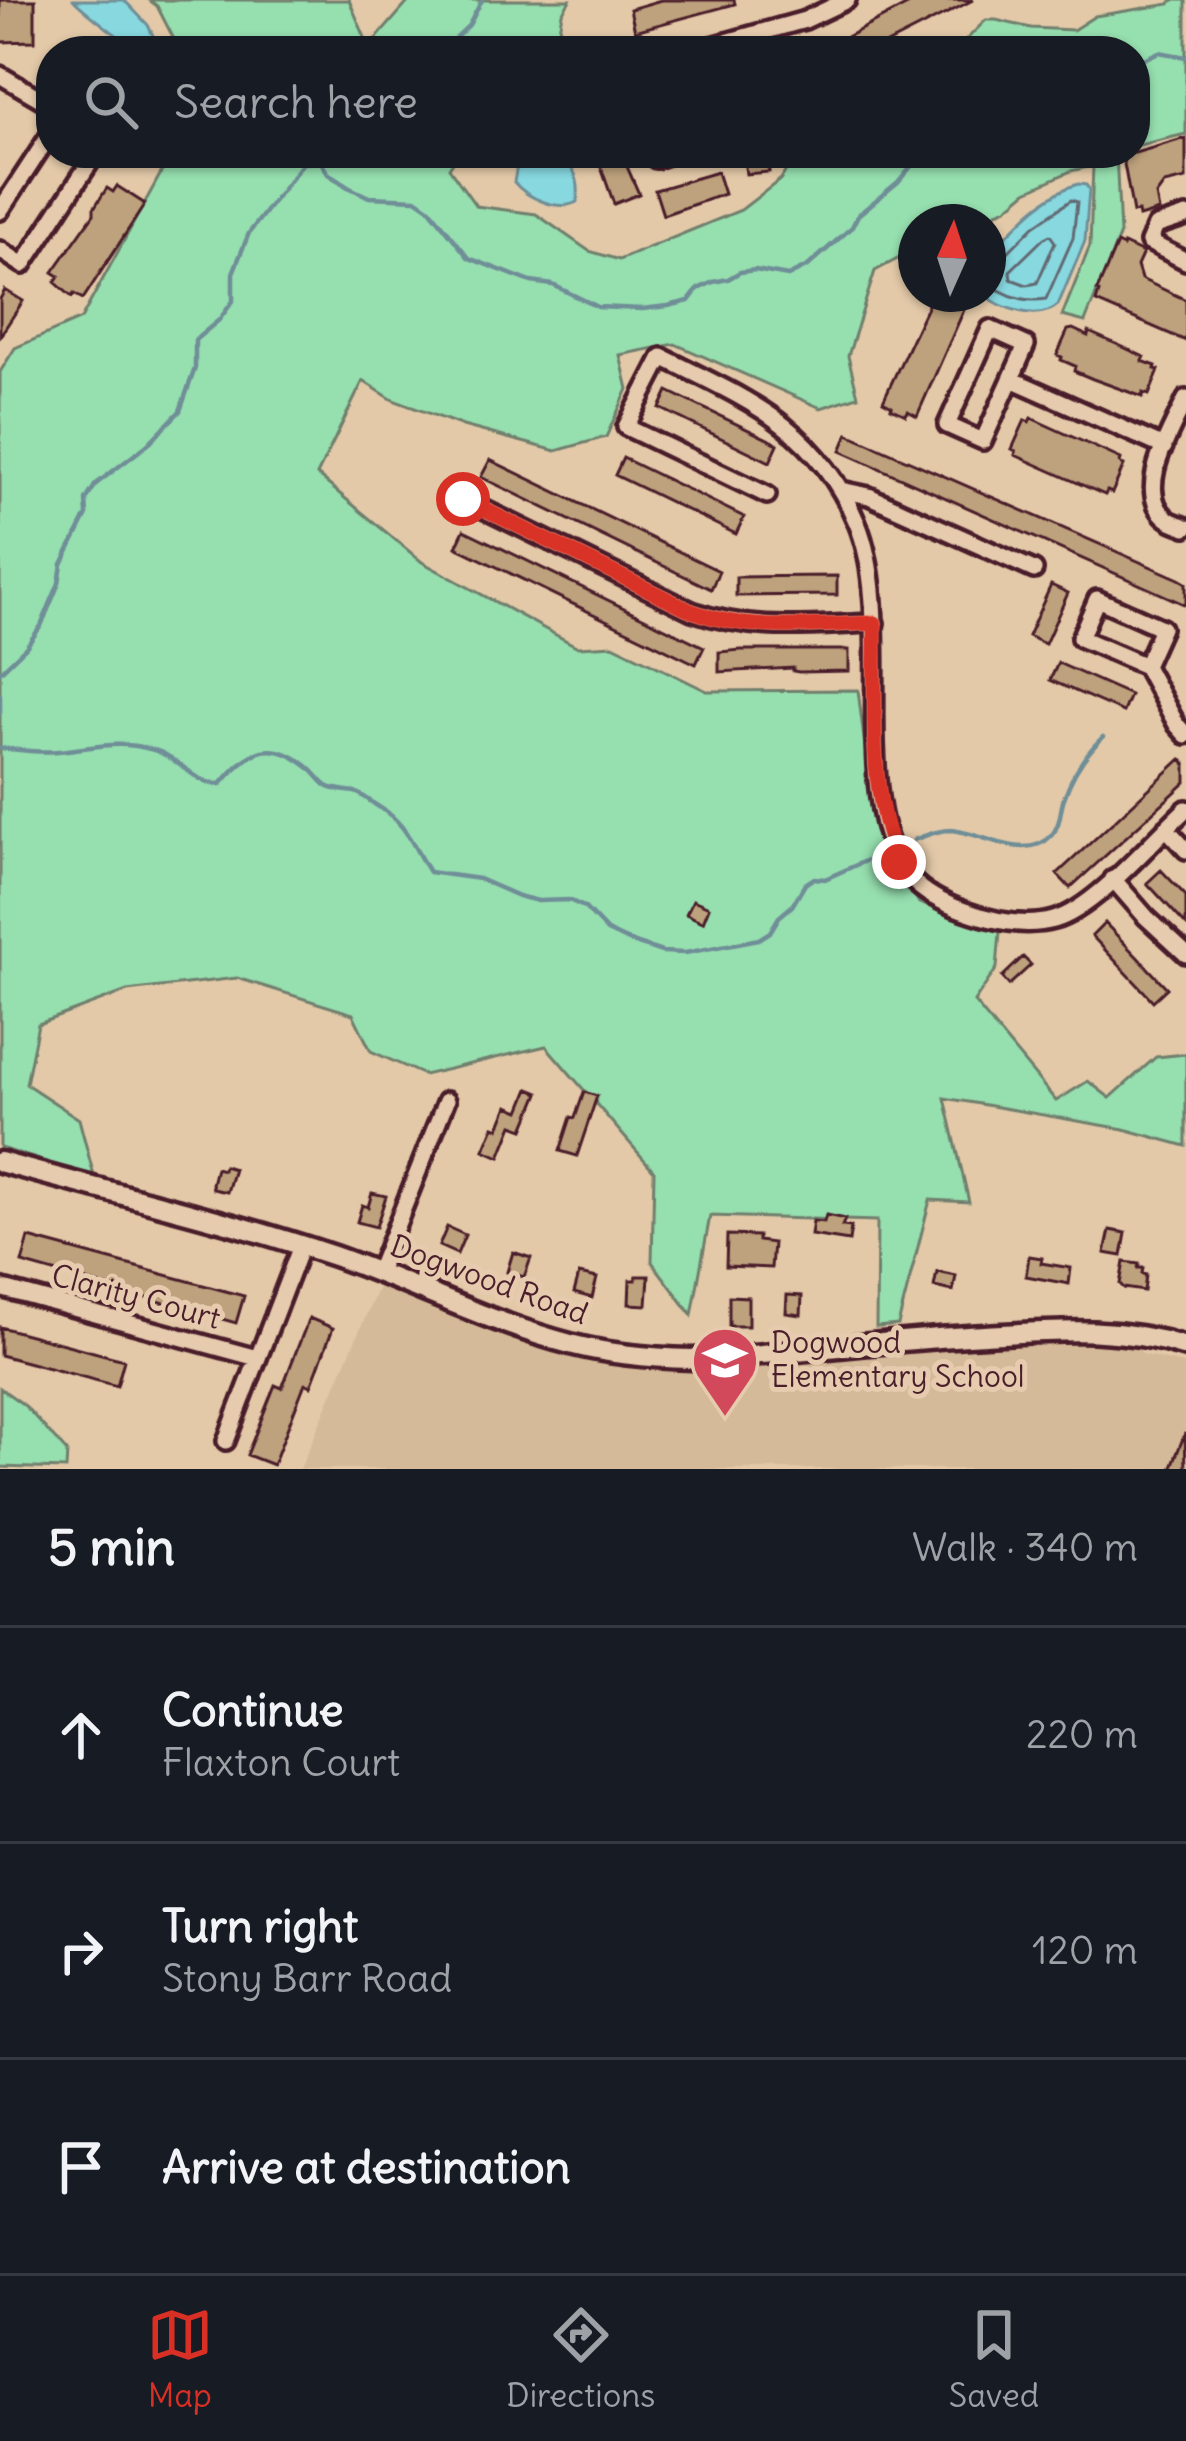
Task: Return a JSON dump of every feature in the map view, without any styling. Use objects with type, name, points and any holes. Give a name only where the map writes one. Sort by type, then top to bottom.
[{"type":"street","points":[[750,36],[806,20],[847,0]]},
{"type":"street","points":[[0,75],[36,96]]},
{"type":"street","points":[[0,211],[36,156]]},
{"type":"street","points":[[0,250],[23,265],[86,168]]},
{"type":"street","points":[[1186,216],[1156,226],[1149,242],[1186,261]]},
{"type":"street","points":[[990,329],[1026,345],[1011,379],[983,441],[947,424],[990,329]]},
{"type":"street","points":[[767,495],[626,427],[662,357],[754,403],[783,423],[807,444],[841,490],[865,545],[874,592],[879,800],[890,843],[911,879],[929,894],[982,917],[1036,923],[1067,915],[1113,879],[1186,809]]},
{"type":"street","points":[[1011,379],[1164,447]]},
{"type":"street","points":[[1186,399],[1154,472],[1158,508],[1186,527]]},
{"type":"street","points":[[841,490],[869,496],[1034,570]]},
{"type":"street","points":[[463,499],[715,620],[757,626],[875,623]]},
{"type":"street","points":[[1144,666],[1162,628],[1097,599],[1080,638],[1144,666],[1186,735]]},
{"type":"street","points":[[1166,828],[1186,850]]},
{"type":"street","points":[[1113,879],[1186,954]]},
{"type":"street","points":[[378,1272],[446,1100]]},
{"type":"street","name":"Dogwood Road","points":[[0,1162],[301,1246],[551,1339],[631,1355],[692,1359],[867,1342],[1092,1330],[1137,1334],[1186,1347]]},
{"type":"street","points":[[226,1441],[301,1246]]},
{"type":"street","name":"Clarity Court","points":[[0,1288],[257,1358]]},
{"type":"shaded area","name":"Dogwood Elementary School","points":[[379,1285],[564,1353],[663,1369],[717,1369],[1052,1342],[1135,1346],[1143,1354],[1186,1365],[1186,1469],[300,1469]]},
{"type":"green space","points":[[149,0],[349,0],[364,36],[172,36]]},
{"type":"green space","points":[[410,0],[570,0],[558,36],[379,36]]},
{"type":"green space","points":[[1186,0],[1186,134],[1150,142],[1150,36],[970,36],[986,20],[1073,30],[1095,16]]},
{"type":"green space","points":[[164,168],[449,168],[476,206],[536,214],[589,251],[619,260],[741,210],[781,179],[787,168],[1084,168],[1027,191],[1006,208],[1006,204],[898,204],[898,259],[875,271],[848,356],[858,396],[821,408],[675,344],[620,355],[628,389],[606,437],[556,451],[463,426],[393,400],[363,381],[317,475],[422,562],[578,647],[613,645],[707,691],[858,690],[875,828],[919,903],[1000,932],[997,968],[974,1002],[1056,1101],[1088,1081],[1110,1098],[1156,1057],[1186,1054],[1186,1146],[1124,1129],[945,1098],[969,1202],[930,1200],[898,1325],[876,1327],[877,1221],[710,1216],[692,1315],[652,1262],[654,1171],[546,1046],[424,1075],[371,1051],[353,1014],[237,978],[127,991],[38,1024],[26,1084],[79,1119],[94,1176],[0,1148],[0,372],[15,348],[81,319]]},
{"type":"green space","points":[[1093,168],[1117,168],[1120,234],[1085,322],[1062,316],[1090,246]]},
{"type":"green space","points":[[0,1388],[24,1405],[67,1452],[66,1469],[0,1467]]},
{"type":"water","points":[[74,0],[124,0],[153,36],[119,36]]},
{"type":"water","points":[[517,168],[572,168],[577,202],[543,202],[514,182]]},
{"type":"water","points":[[1078,184],[1089,189],[1085,241],[1058,305],[1041,313],[1006,306],[1006,236],[1040,204]]},
{"type":"building","points":[[0,0],[35,0],[35,41],[0,42]]},
{"type":"building","points":[[661,0],[734,0],[735,4],[635,31],[630,9]]},
{"type":"building","points":[[917,0],[973,0],[902,36],[849,36]]},
{"type":"building","points":[[1186,138],[1186,179],[1164,184],[1156,195],[1159,211],[1139,217],[1138,212],[1133,213],[1125,168],[1150,168],[1150,149]]},
{"type":"building","points":[[601,168],[628,168],[639,194],[614,204]]},
{"type":"building","points":[[745,168],[769,168],[769,172],[746,174]]},
{"type":"building","points":[[717,172],[724,194],[663,215],[655,190]]},
{"type":"building","points":[[117,186],[145,204],[83,299],[72,297],[55,282],[59,276],[53,272],[107,188],[113,192]]},
{"type":"building","points":[[1117,244],[1143,253],[1137,266],[1141,279],[1186,300],[1186,341],[1096,302]]},
{"type":"building","points":[[5,290],[23,301],[0,336],[0,299]]},
{"type":"building","points":[[925,312],[963,312],[917,416],[883,401]]},
{"type":"building","points":[[1068,330],[1123,347],[1156,366],[1159,370],[1149,395],[1093,379],[1061,360],[1057,355]]},
{"type":"building","points":[[668,391],[778,444],[770,462],[660,408]]},
{"type":"building","points":[[1031,418],[1121,459],[1124,465],[1112,493],[1105,495],[1015,455],[1012,449],[1025,420]]},
{"type":"building","points":[[848,434],[1179,579],[1186,583],[1186,605],[841,451]]},
{"type":"building","points":[[623,458],[744,517],[736,534],[615,475]]},
{"type":"building","points":[[490,460],[719,571],[711,589],[481,477]]},
{"type":"building","points":[[464,530],[704,647],[696,664],[456,547]]},
{"type":"building","points":[[837,576],[837,595],[736,596],[736,577]]},
{"type":"building","points":[[1051,585],[1068,593],[1045,644],[1028,636]]},
{"type":"building","points":[[849,650],[849,671],[719,672],[719,652]]},
{"type":"building","points":[[1058,663],[1130,695],[1123,712],[1050,680]]},
{"type":"building","points":[[1181,759],[1186,764],[1186,782],[1070,888],[1057,874]]},
{"type":"building","points":[[1161,870],[1186,896],[1186,925],[1147,883]]},
{"type":"building","points":[[693,900],[709,907],[703,922],[686,914]]},
{"type":"building","points":[[1105,923],[1167,988],[1153,1001],[1092,936]]},
{"type":"building","points":[[1023,957],[1031,965],[1009,985],[1002,977]]},
{"type":"building","points":[[529,1089],[539,1093],[524,1129],[513,1125],[500,1157],[484,1150],[508,1106],[520,1111]]},
{"type":"building","points":[[584,1092],[597,1096],[577,1156],[560,1151]]},
{"type":"building","points":[[224,1166],[234,1169],[227,1192],[213,1189],[212,1184],[216,1168],[223,1170]]},
{"type":"building","points":[[372,1193],[386,1196],[376,1227],[357,1222]]},
{"type":"building","points":[[826,1215],[845,1219],[842,1226],[851,1227],[849,1241],[811,1235],[813,1221],[824,1222]]},
{"type":"building","points":[[447,1227],[465,1235],[457,1254],[439,1246]]},
{"type":"building","points":[[1110,1230],[1126,1233],[1122,1256],[1105,1253]]},
{"type":"building","points":[[727,1235],[758,1236],[758,1241],[773,1243],[771,1268],[726,1266]]},
{"type":"building","points":[[29,1238],[244,1296],[236,1323],[22,1263]]},
{"type":"building","points":[[513,1252],[531,1258],[524,1277],[507,1272]]},
{"type":"building","points":[[1029,1256],[1071,1268],[1069,1284],[1026,1276]]},
{"type":"building","points":[[1124,1262],[1143,1268],[1144,1291],[1120,1284]]},
{"type":"building","points":[[937,1272],[956,1276],[953,1291],[934,1287]]},
{"type":"building","points":[[579,1274],[597,1278],[592,1298],[574,1293]]},
{"type":"building","points":[[649,1276],[647,1305],[629,1304],[630,1280]]},
{"type":"building","points":[[787,1295],[802,1296],[801,1315],[786,1313]]},
{"type":"building","points":[[729,1296],[748,1297],[748,1326],[729,1326]]},
{"type":"building","points":[[309,1318],[333,1328],[273,1465],[247,1455],[275,1385],[282,1388]]},
{"type":"building","points":[[0,1327],[124,1360],[117,1386],[0,1355]]},
{"type":"building","points":[[1185,1433],[1186,1469],[1171,1469]]},
{"type":"waterway","points":[[458,36],[482,0]]},
{"type":"waterway","points":[[1150,56],[1159,52],[1186,57]]},
{"type":"waterway","points":[[0,672],[41,626],[96,484],[147,445],[180,411],[195,368],[195,340],[233,301],[233,273],[249,233],[299,168]]},
{"type":"waterway","points":[[324,168],[369,197],[416,199],[429,208],[469,258],[531,282],[553,285],[598,307],[642,309],[689,301],[698,289],[740,272],[788,276],[808,266],[910,168]]},
{"type":"waterway","points":[[0,695],[0,713]]},
{"type":"waterway","points":[[914,840],[951,830],[1003,844],[1041,844],[1056,828],[1079,766],[1103,737]]},
{"type":"waterway","points":[[0,748],[44,752],[140,747],[163,754],[203,780],[221,784],[250,756],[281,752],[307,766],[327,786],[358,793],[388,814],[408,836],[429,872],[479,879],[538,901],[569,900],[584,907],[607,931],[662,952],[685,953],[759,939],[792,906],[805,884],[865,861]]},
{"type":"place","name":"Dogwood Elementary School","points":[[725,1419]]},
{"type":"route","points":[[463,499],[715,620],[757,626],[875,623],[879,800],[899,862]]}]
